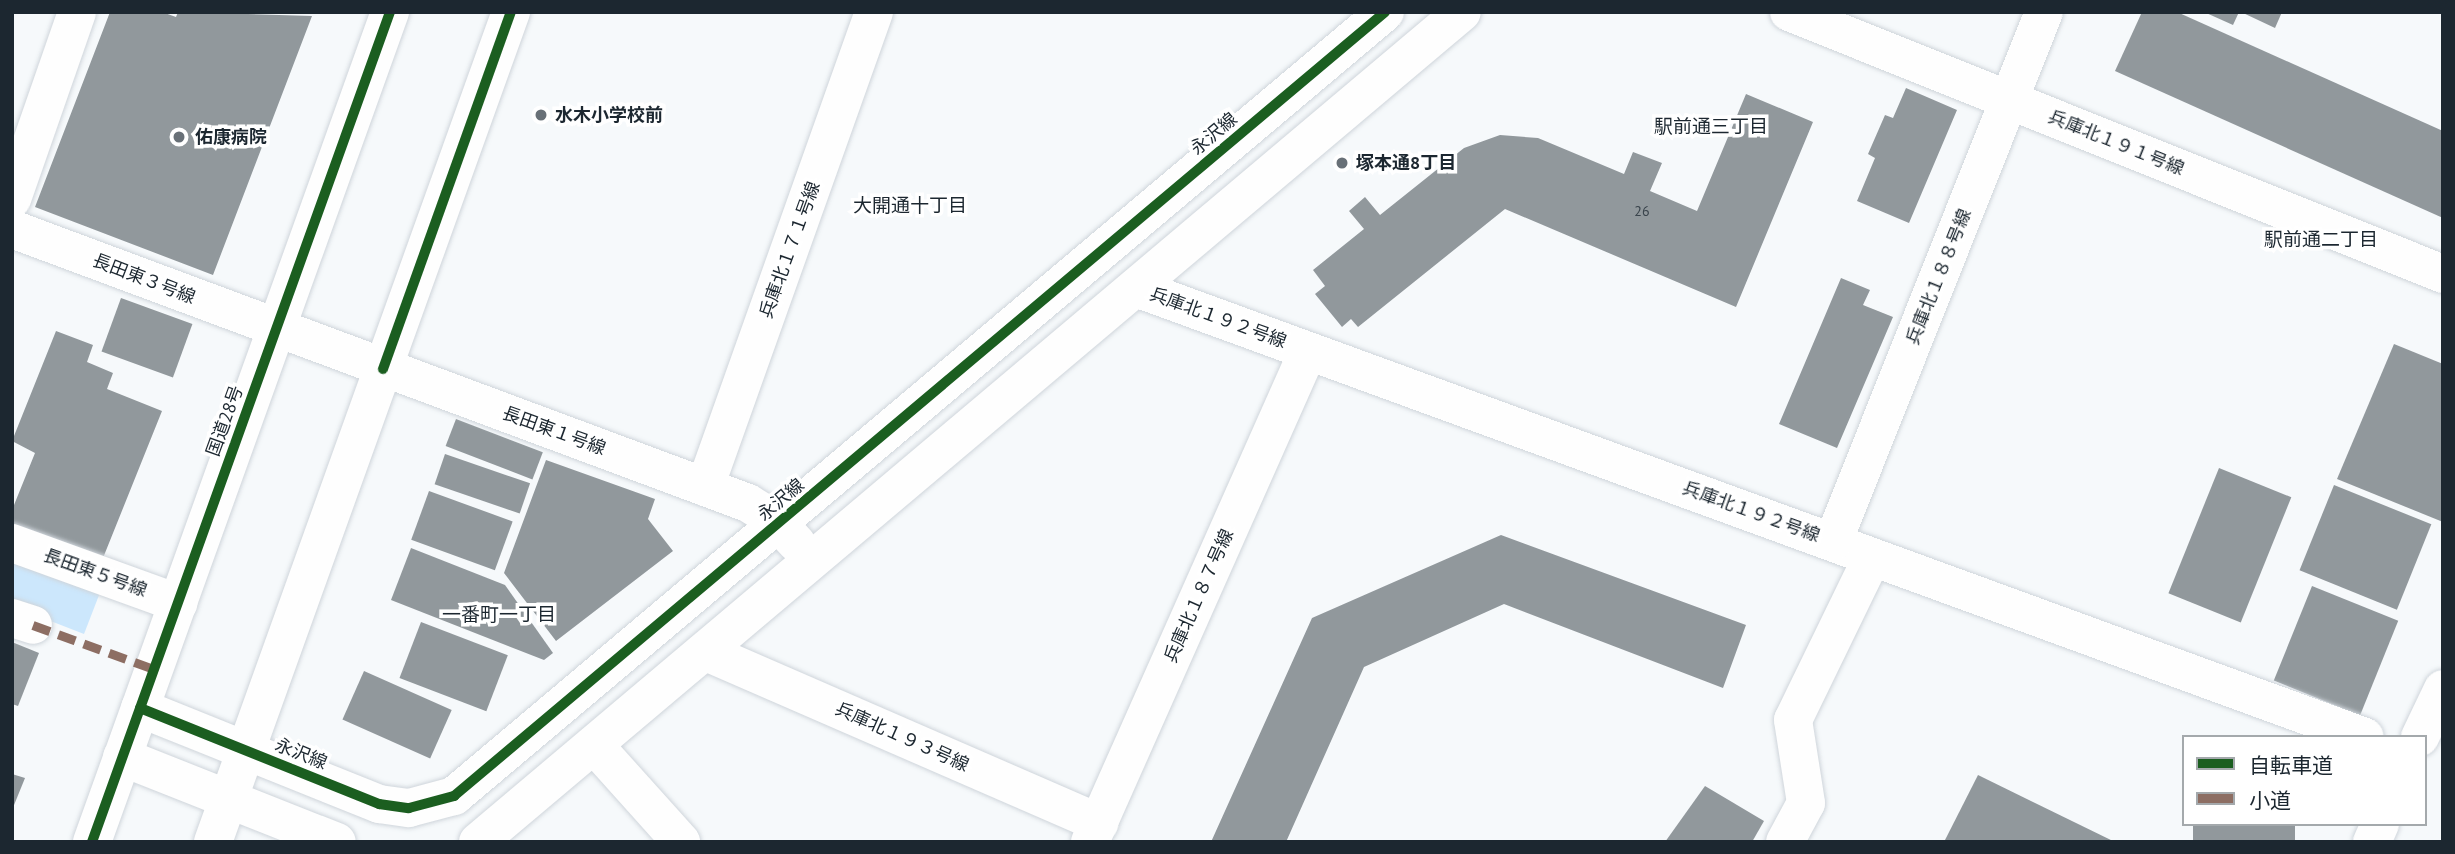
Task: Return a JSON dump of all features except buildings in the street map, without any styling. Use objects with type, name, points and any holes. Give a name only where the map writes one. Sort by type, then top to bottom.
[{"type":"main road","points":[[12,199],[77,12]]},
{"type":"main road","name":"国道28号","points":[[92,842],[390,12]]},
{"type":"main road","points":[[213,842],[511,12]]},
{"type":"main road","name":"兵庫北１７１号線","points":[[705,487],[874,12]]},
{"type":"main road","points":[[478,842],[1462,12]]},
{"type":"main road","name":"兵庫北１９１号線","points":[[1789,12],[2443,274]]},
{"type":"main road","name":"兵庫北１８８号線","points":[[1833,542],[2044,12]]},
{"type":"main road","points":[[1367,18],[1398,66]]},
{"type":"main road","name":"永沢線","points":[[140,708],[379,804],[409,808],[441,802],[480,778],[780,524],[1367,18]]},
{"type":"main road","name":"長田東３号線","points":[[12,229],[276,329]]},
{"type":"main road","name":"兵庫北１９２号線","points":[[1136,288],[2360,735]]},
{"type":"main road","name":"長田東１号線","points":[[276,329],[754,505],[780,524],[812,562]]},
{"type":"main road","name":"兵庫北１８７号線","points":[[1094,833],[1308,351]]},
{"type":"main road","name":"長田東５号線","points":[[12,542],[178,603]]},
{"type":"main road","points":[[1785,842],[1807,803],[1793,720],[1872,557]]},
{"type":"main road","name":"兵庫北１９３号線","points":[[706,652],[1094,833]]},
{"type":"main road","points":[[2421,735],[2443,688]]},
{"type":"main road","points":[[595,746],[681,842]]},
{"type":"main road","points":[[122,757],[337,842]]},
{"type":"main road","points":[[2372,842],[2379,826]]},
{"type":"shaded area","points":[[12,555],[101,590],[84,634],[12,606]]},
{"type":"marked path","points":[[33,625],[154,669]]},
{"type":"cycle path","points":[[92,842],[390,12]]},
{"type":"cycle path","points":[[383,369],[511,12]]},
{"type":"cycle path","points":[[140,708],[379,804],[409,808],[454,796],[1385,12]]},
{"type":"place","name":"水木小学校前","points":[[541,115]]},
{"type":"place","name":"佑康病院","points":[[179,137]]},
{"type":"place","name":"塚本通8丁目","points":[[1342,163]]},
{"type":"district","name":"駅前通三丁目","points":[[1711,127]]},
{"type":"district","name":"大開通十丁目","points":[[910,206]]},
{"type":"district","name":"駅前通二丁目","points":[[2321,240]]},
{"type":"district","name":"一番町一丁目","points":[[499,615]]}]
